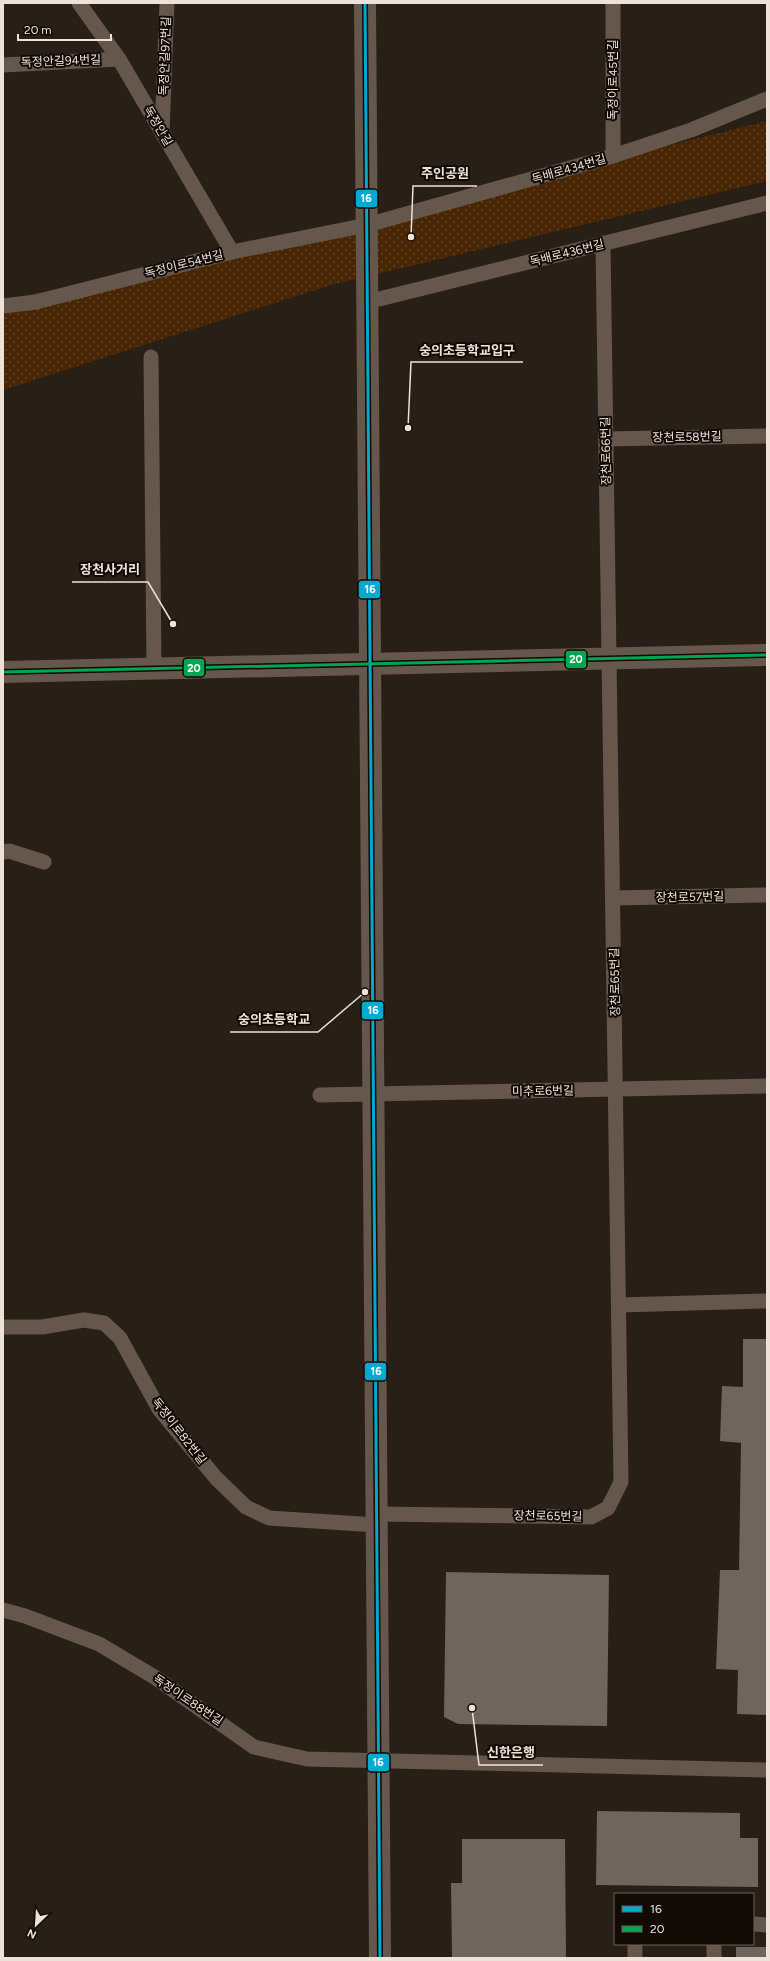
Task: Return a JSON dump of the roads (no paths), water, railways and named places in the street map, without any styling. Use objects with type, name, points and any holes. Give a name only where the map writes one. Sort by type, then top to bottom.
[{"type":"street","points":[[365,3],[380,1958]]},
{"type":"street","points":[[3,672],[767,655]]},
{"type":"lane","name":"독정안길","points":[[79,3],[119,59],[232,252]]},
{"type":"lane","name":"독정안길97번길","points":[[162,133],[167,3]]},
{"type":"lane","name":"독정이로45번길","points":[[613,3],[613,156]]},
{"type":"lane","name":"독정안길94번길","points":[[3,64],[119,59]]},
{"type":"lane","name":"독배로434번길","points":[[367,225],[613,156],[691,130],[767,99]]},
{"type":"lane","name":"독배로436번길","points":[[367,302],[767,203]]},
{"type":"lane","name":"독정이로54번길","points":[[3,306],[36,302],[232,252],[367,225]]},
{"type":"lane","name":"장천로66번길","points":[[603,244],[610,658]]},
{"type":"lane","points":[[151,357],[154,668]]},
{"type":"lane","name":"장천로58번길","points":[[606,439],[767,436]]},
{"type":"lane","name":"장천로65번길","points":[[376,1519],[591,1517],[608,1508],[621,1482],[610,658]]},
{"type":"lane","points":[[3,852],[9,852],[44,862]]},
{"type":"lane","name":"장천로57번길","points":[[613,898],[767,895]]},
{"type":"lane","name":"미추로6번길","points":[[320,1095],[767,1086]]},
{"type":"lane","points":[[619,1305],[767,1301]]},
{"type":"lane","name":"독정이로82번길","points":[[3,1327],[42,1327],[84,1320],[104,1323],[120,1338],[159,1409],[216,1478],[246,1507],[269,1518],[376,1519]]},
{"type":"lane","name":"독정이로88번길","points":[[3,1610],[25,1616],[99,1644],[156,1678],[254,1747],[307,1759],[767,1770]]},
{"type":"lane","points":[[754,1924],[767,1925]]},
{"type":"lane","points":[[635,1945],[635,1958]]},
{"type":"lane","points":[[714,1945],[714,1958]]},
{"type":"place","name":"주인공원","points":[[411,237]]},
{"type":"place","name":"숭의초등학교입구","points":[[408,428]]},
{"type":"place","name":"장천사거리","points":[[173,624]]},
{"type":"place","name":"숭의초등학교","points":[[365,992]]},
{"type":"place","name":"신한은행","points":[[472,1708]]}]
